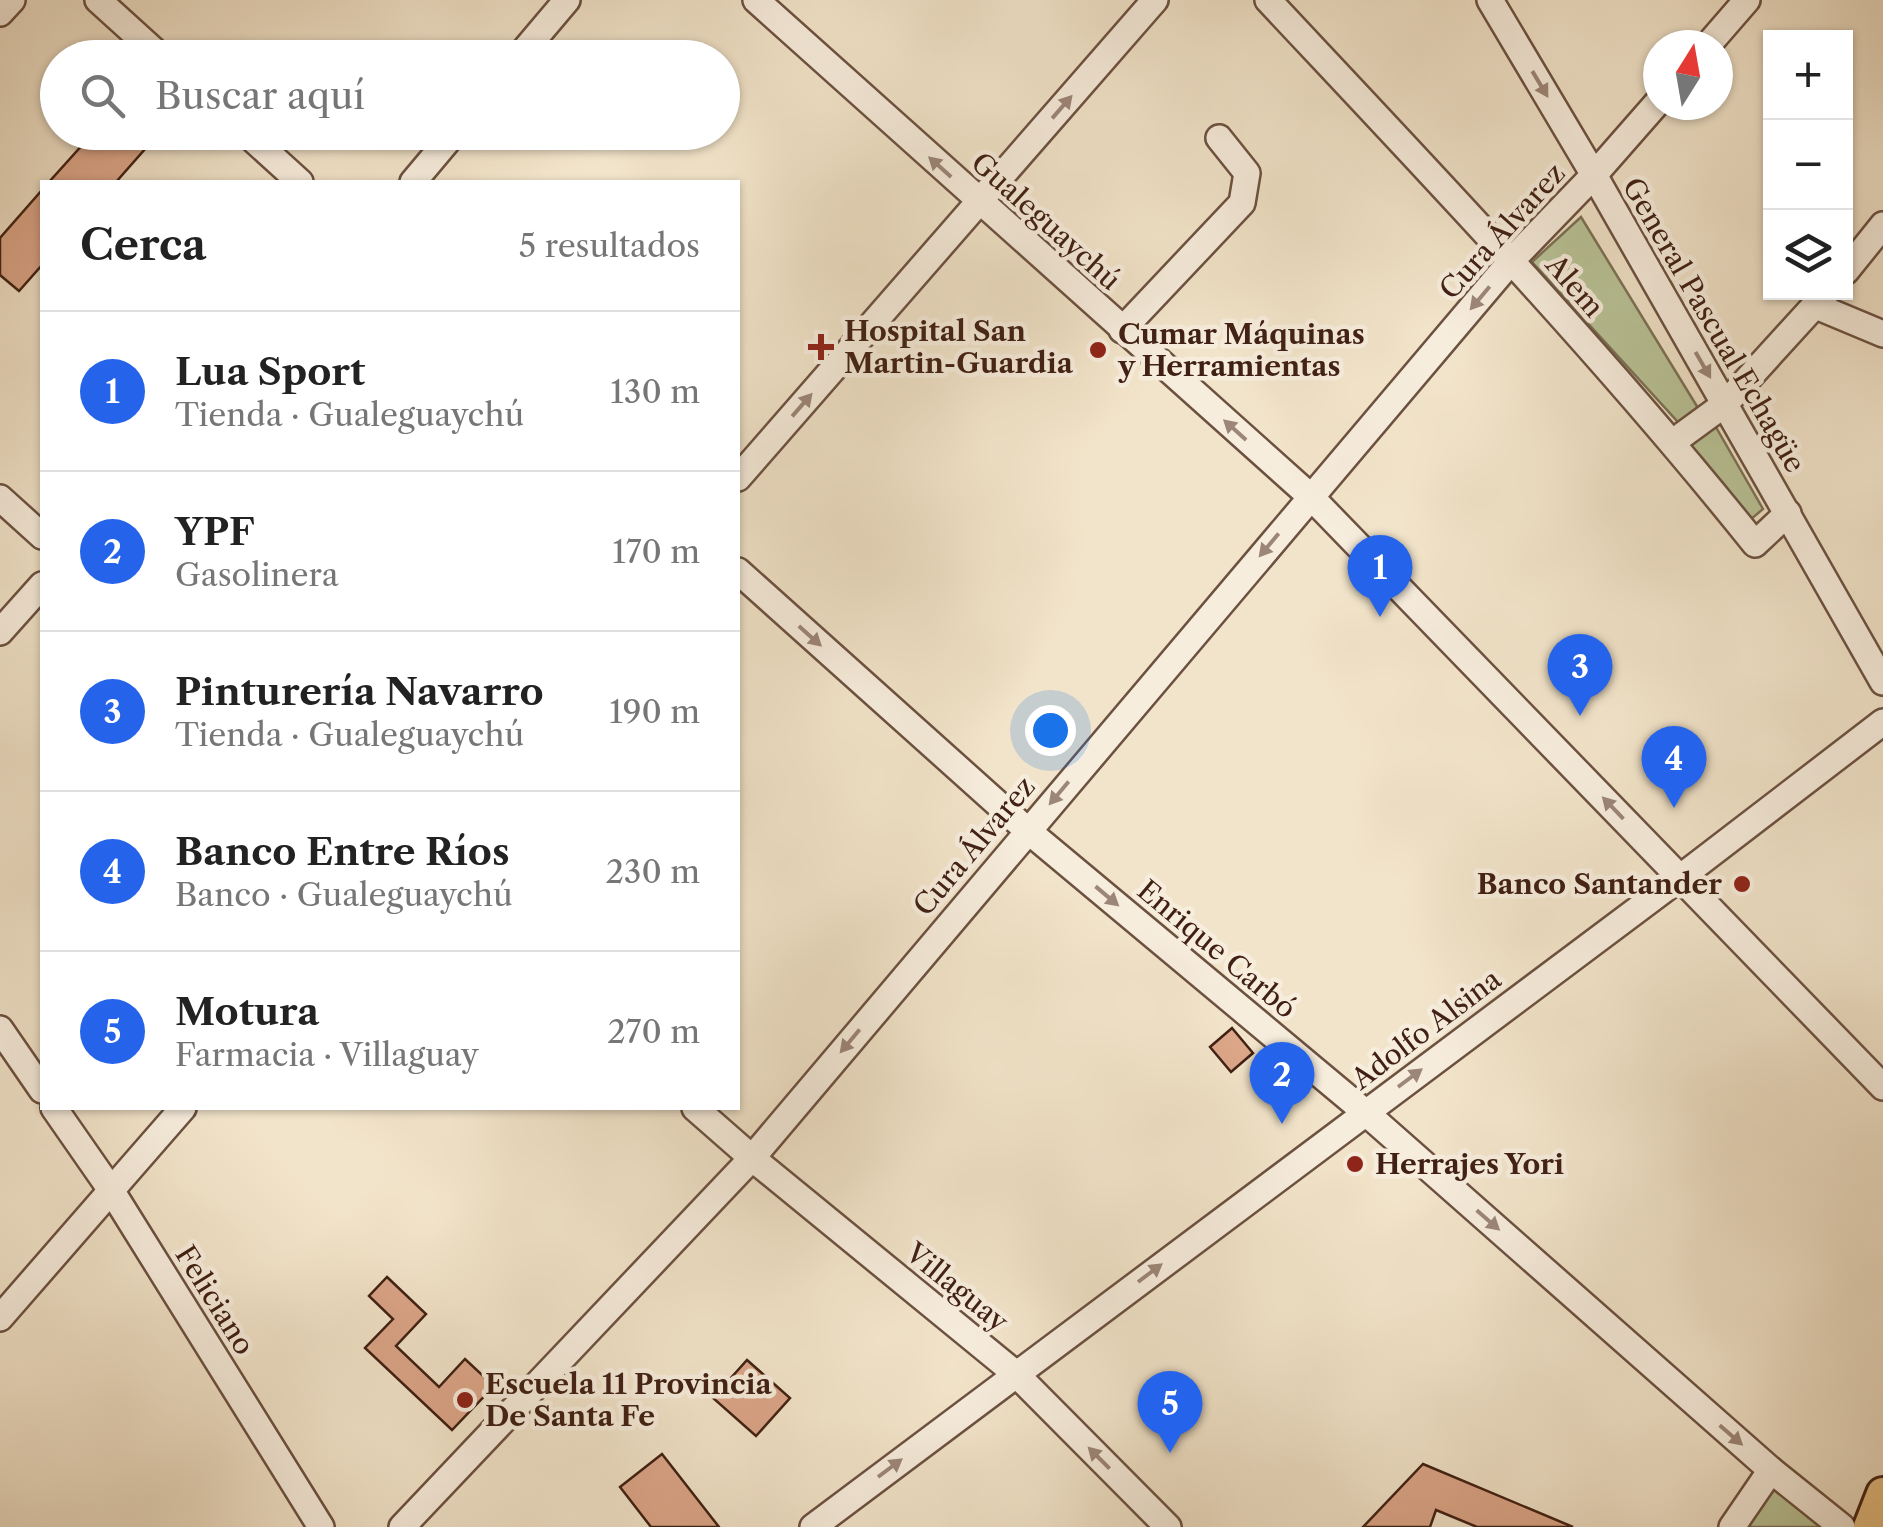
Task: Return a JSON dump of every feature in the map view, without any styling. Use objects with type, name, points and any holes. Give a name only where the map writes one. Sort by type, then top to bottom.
[{"type":"main road","points":[[1870,1527],[1883,1494]]},
{"type":"street","points":[[0,13],[12,0]]},
{"type":"street","points":[[98,0],[142,40]]},
{"type":"street","points":[[533,40],[567,0]]},
{"type":"street","name":"Gualeguaychú","points":[[756,0],[1310,497],[1883,1087]]},
{"type":"street","points":[[740,476],[1156,0]]},
{"type":"street","name":"Alem","points":[[1268,0],[1512,260],[1673,442],[1755,544],[1788,513]]},
{"type":"street","name":"General Pascual Echagüe","points":[[1490,0],[1883,682]]},
{"type":"street","points":[[1721,30],[1747,0]]},
{"type":"street","name":"Cura Álvarez","points":[[402,1527],[752,1158],[1512,260],[1643,119]]},
{"type":"street","points":[[1122,330],[1242,203],[1246,174],[1219,138]]},
{"type":"street","points":[[265,150],[298,180]]},
{"type":"street","points":[[415,180],[440,150]]},
{"type":"street","points":[[1853,262],[1883,226]]},
{"type":"street","points":[[1673,442],[1725,404],[1821,300]]},
{"type":"street","points":[[1824,300],[1883,334]]},
{"type":"street","points":[[0,498],[40,534]]},
{"type":"street","name":"Enrique Carbó","points":[[740,573],[1027,830],[1365,1112],[1842,1527]]},
{"type":"street","points":[[0,632],[40,587]]},
{"type":"street","name":"Adolfo Alsina","points":[[812,1527],[1883,722]]},
{"type":"street","points":[[0,1029],[40,1087]]},
{"type":"street","name":"Feliciano","points":[[55,1110],[111,1190],[321,1527]]},
{"type":"street","points":[[0,1318],[181,1110]]},
{"type":"street","name":"Villaguay","points":[[697,1110],[1016,1374],[1168,1527]]},
{"type":"street","points":[[1732,1527],[1772,1470]]},
{"type":"green space","points":[[1581,217],[1698,408],[1678,422],[1532,262]]},
{"type":"green space","points":[[1713,422],[1763,509],[1744,525],[1684,454]]},
{"type":"green space","points":[[1771,1470],[1842,1527],[1732,1527]]},
{"type":"building","points":[[78,150],[144,150],[118,180],[51,180]]},
{"type":"building","points":[[40,192],[40,267],[19,291],[0,275],[0,238]]},
{"type":"building","points":[[1232,1028],[1253,1053],[1231,1072],[1210,1047]]},
{"type":"building","points":[[387,1277],[426,1314],[396,1346],[439,1387],[465,1359],[494,1386],[452,1430],[365,1348],[393,1319],[369,1296]]},
{"type":"building","points":[[747,1360],[790,1398],[756,1436],[713,1398]]},
{"type":"building","points":[[662,1454],[719,1527],[651,1527],[620,1487]]},
{"type":"building","points":[[1423,1464],[1573,1527],[1477,1527],[1436,1510],[1430,1527],[1363,1527]]},
{"type":"place","name":"Hospital San Martin-Guardia","points":[[821,347]]},
{"type":"place","name":"Cumar Máquinas y Herramientas","points":[[1098,350]]},
{"type":"place","name":"Lua Sport","points":[[1380,617]]},
{"type":"place","name":"Pinturería Navarro","points":[[1580,716]]},
{"type":"place","name":"Banco Entre Ríos","points":[[1674,808]]},
{"type":"place","name":"Banco Santander","points":[[1742,884]]},
{"type":"place","name":"YPF","points":[[1282,1124]]},
{"type":"place","name":"Herrajes Yori","points":[[1355,1164]]},
{"type":"place","name":"Escuela 11 Provincia De Santa Fe","points":[[465,1400]]},
{"type":"place","name":"Motura","points":[[1170,1453]]}]
